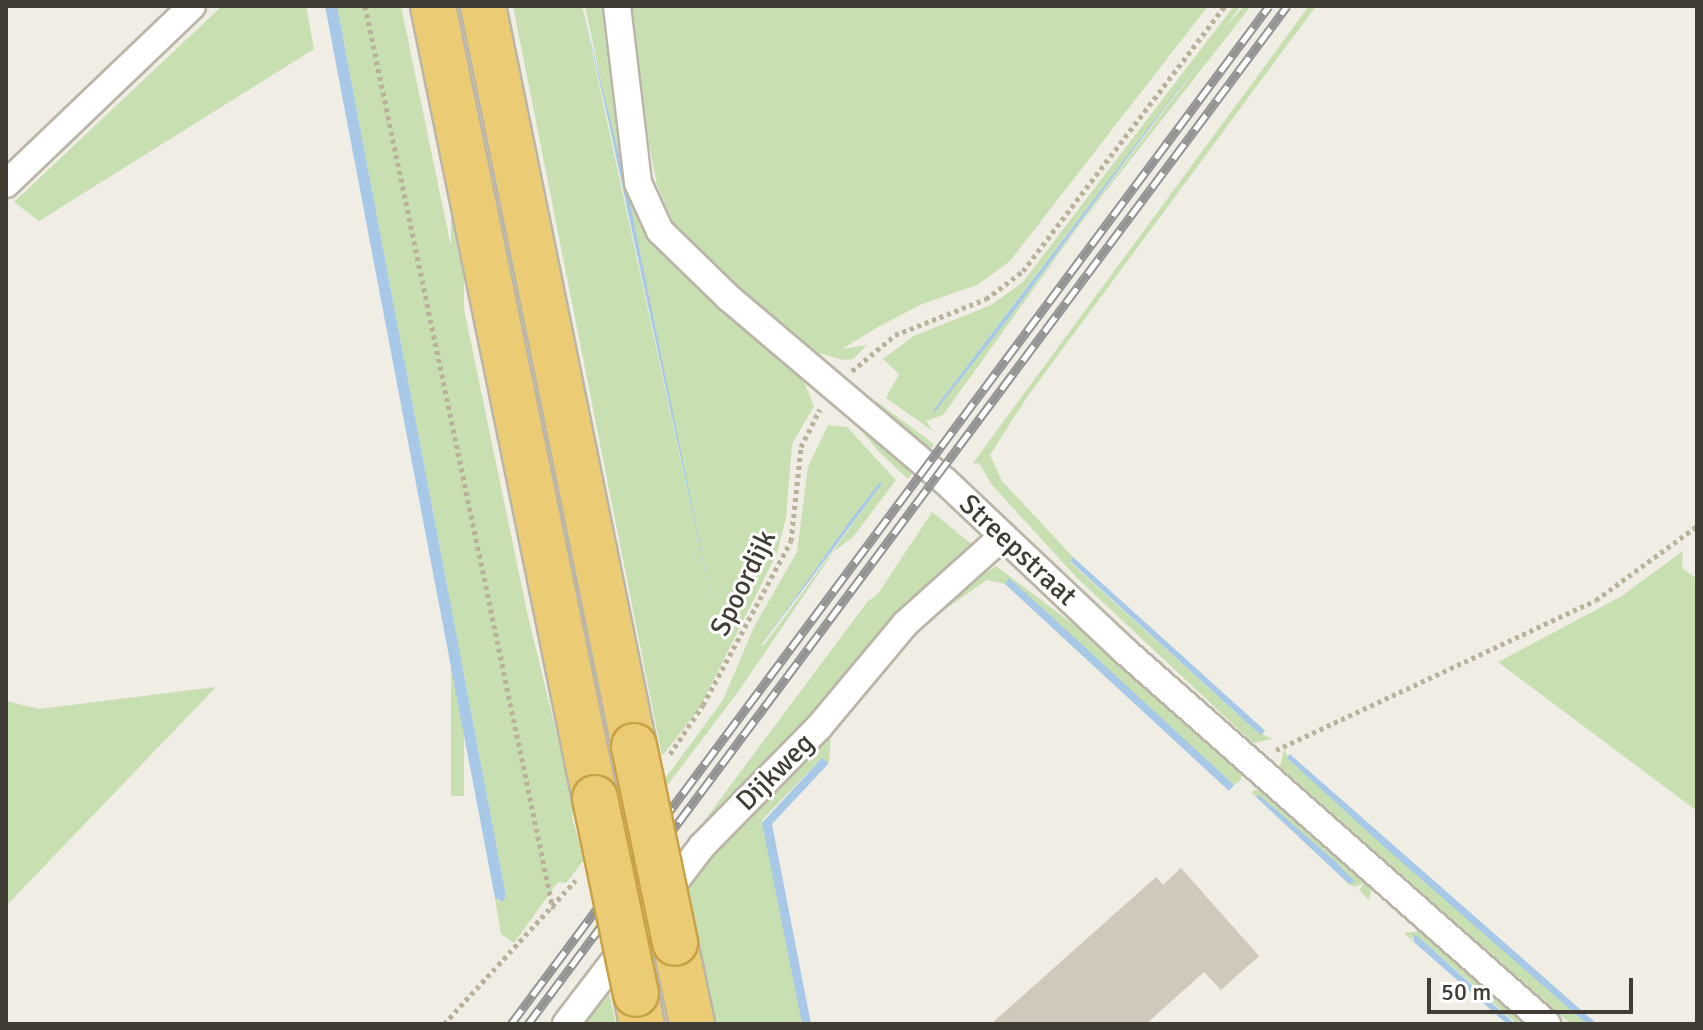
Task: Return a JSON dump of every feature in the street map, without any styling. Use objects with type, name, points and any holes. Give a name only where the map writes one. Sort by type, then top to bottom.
[{"type":"highway","points":[[433,6],[639,1009]]},
{"type":"highway","points":[[483,6],[649,754],[675,943],[692,1024]]},
{"type":"street","points":[[6,184],[192,6]]},
{"type":"street","name":"Streepstraat","points":[[617,6],[638,183],[660,231],[729,298],[835,387],[1249,762],[1547,1024]]},
{"type":"street","name":"Dijkweg","points":[[566,1024],[702,846],[819,727],[905,624],[1002,537]]},
{"type":"path","points":[[365,6],[553,910]]},
{"type":"path","name":"Spoordijk","points":[[649,754],[703,705],[791,541],[801,447],[809,425],[835,387],[895,335],[986,299],[1023,271],[1225,6]]},
{"type":"path","points":[[1249,762],[1596,600],[1697,526]]},
{"type":"path","points":[[444,1024],[553,910],[581,873]]},
{"type":"green space","points":[[222,6],[306,6],[314,49],[39,221],[14,202]]},
{"type":"green space","points":[[337,6],[401,6],[527,612],[575,809],[572,817],[584,860],[566,883],[558,882],[514,943],[501,934],[495,898],[499,902],[506,896]]},
{"type":"green space","points":[[451,6],[464,6],[464,796],[451,796]]},
{"type":"green space","points":[[513,6],[582,6],[716,623],[585,6],[608,6],[650,215],[765,336],[805,384],[814,406],[792,444],[786,518],[777,553],[699,709],[662,756]]},
{"type":"green space","points":[[623,6],[1208,6],[1010,261],[977,285],[922,304],[878,327],[842,349],[867,345],[853,359],[844,360],[818,353],[776,324],[705,263],[676,229],[657,185]]},
{"type":"green space","points":[[1234,6],[1241,6],[1224,28],[1244,6],[1251,6],[1081,223],[943,415],[926,421],[933,431],[886,398],[899,374],[883,359],[914,336],[991,305],[1022,283]],"holes":[[[1205,56],[1012,314],[935,408]]]},
{"type":"green space","points":[[1309,6],[1316,6],[1027,397],[990,455],[1002,481],[1073,557],[1070,562],[1256,731],[1273,739],[1253,743],[1077,578],[992,485],[980,464],[973,463]]},
{"type":"green space","points":[[876,401],[934,444],[930,450],[877,409]]},
{"type":"green space","points":[[855,423],[913,472],[908,479],[878,451]]},
{"type":"green space","points":[[828,425],[847,427],[896,480],[853,537],[834,551],[740,689],[589,889],[588,883],[723,700],[754,627],[797,552],[808,467]],"holes":[[[882,484],[764,645],[849,522]]]},
{"type":"green space","points":[[932,512],[974,546],[655,887],[867,602],[878,594]]},
{"type":"green space","points":[[1683,551],[1682,568],[1697,579],[1697,811],[1498,662],[1620,597]]},
{"type":"green space","points":[[996,566],[1102,646],[1243,773],[1240,781],[1234,785],[1009,579],[1005,584],[987,580],[910,634],[831,735],[829,763],[822,758],[762,820],[802,1024],[716,1024],[687,881],[607,985],[616,1024],[579,1024],[587,1010],[697,863],[794,772],[912,624]]},
{"type":"green space","points":[[216,687],[6,906],[6,701],[39,709]]},
{"type":"green space","points":[[1284,749],[1291,762],[1587,1024],[1571,1024],[1280,767]]},
{"type":"green space","points":[[1261,788],[1372,887],[1369,900],[1359,890],[1364,883],[1355,887],[1349,884],[1251,792]]},
{"type":"green space","points":[[1422,931],[1521,1018],[1517,1024],[1421,939],[1411,937],[1414,942],[1404,933]]},
{"type":"water","points":[[325,6],[337,6],[506,896],[502,902],[495,898]]},
{"type":"water","points":[[582,6],[625,179],[716,623],[608,119]]},
{"type":"water","points":[[1204,55],[1012,314],[933,414],[935,408]]},
{"type":"water","points":[[880,482],[882,484],[762,644],[849,522]]},
{"type":"water","points":[[1073,557],[1265,731],[1261,735],[1256,731],[1070,561]]},
{"type":"water","points":[[1009,578],[1234,785],[1229,791],[1005,584]]},
{"type":"water","points":[[1290,754],[1597,1024],[1587,1024],[1380,843],[1287,758]]},
{"type":"water","points":[[822,758],[829,763],[772,824],[811,1024],[802,1024],[762,823]]},
{"type":"water","points":[[1259,795],[1355,882],[1349,884],[1256,797]]},
{"type":"water","points":[[1413,934],[1515,1024],[1507,1024],[1414,942]]},
{"type":"building","points":[[1181,868],[1259,956],[1221,990],[1204,972],[1146,1024],[991,1024],[1156,877],[1163,885]]},
{"type":"railway","points":[[511,1024],[1269,6]]},
{"type":"railway","points":[[528,1024],[1287,6]]}]
